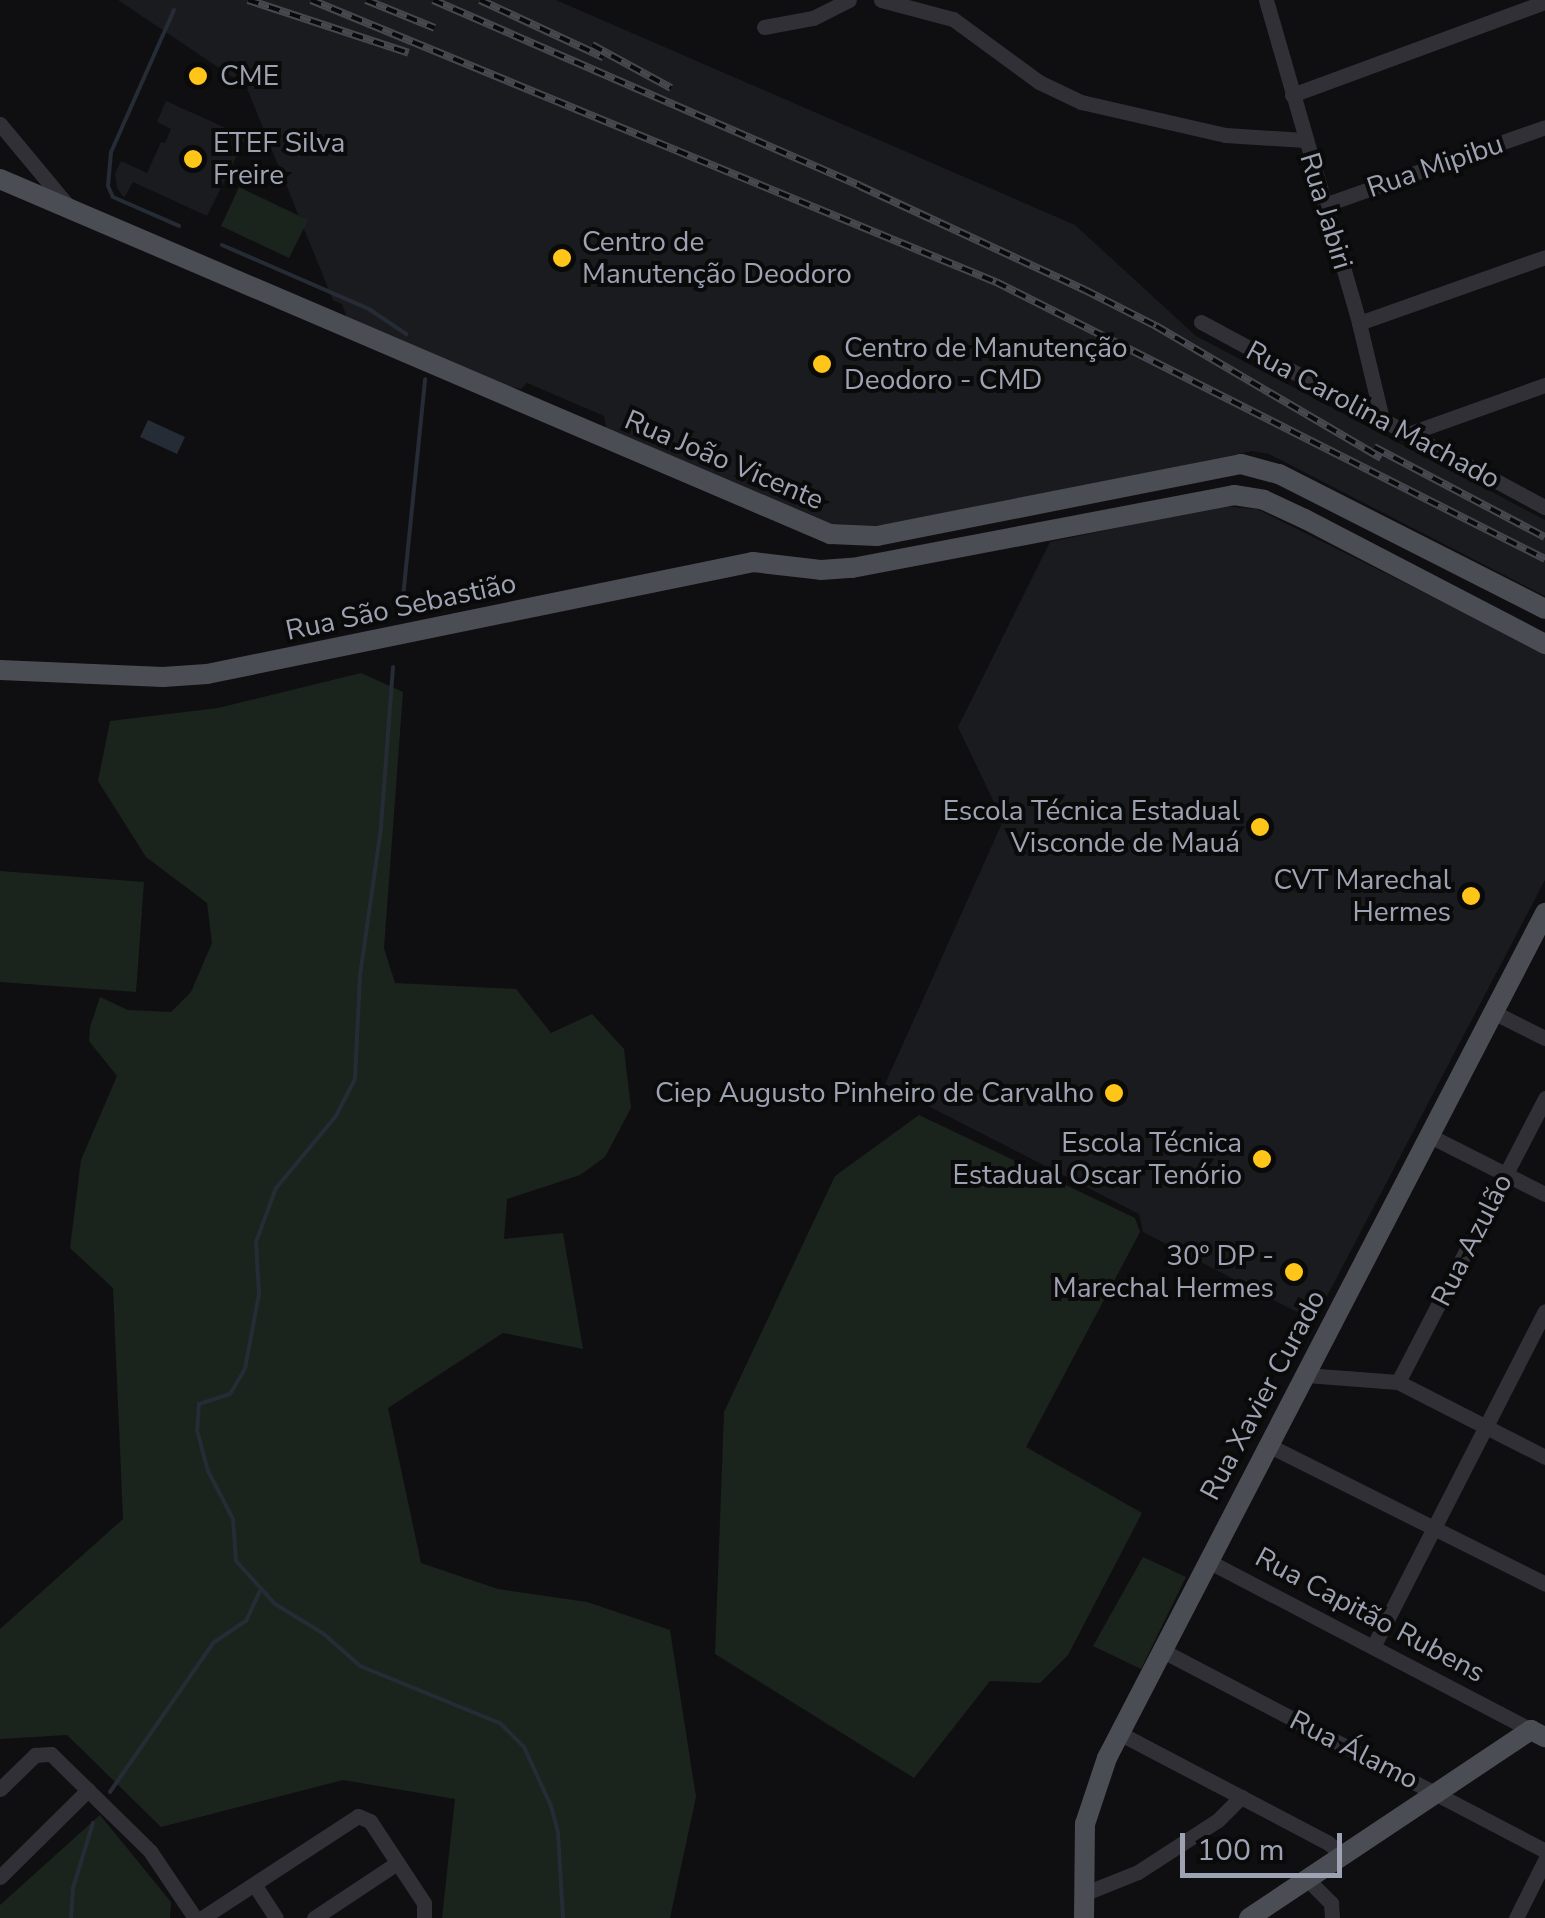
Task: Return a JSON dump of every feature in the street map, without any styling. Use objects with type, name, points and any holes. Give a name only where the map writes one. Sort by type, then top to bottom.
[{"type":"main road","name":"Rua João Vicente","points":[[0,178],[830,534],[878,536],[1242,464],[1278,474],[1545,609]]},
{"type":"main road","points":[[1137,482],[1143,510],[1234,495],[1264,500],[1545,644]]},
{"type":"main road","points":[[1305,518],[1325,497]]},
{"type":"main road","name":"Rua São Sebastião","points":[[0,670],[163,677],[206,674],[754,562],[810,569],[900,560],[1143,510]]},
{"type":"main road","points":[[1486,612],[1500,586]]},
{"type":"main road","name":"Rua Xavier Curado","points":[[1084,1918],[1085,1824],[1096,1782],[1545,916]]},
{"type":"main road","points":[[1249,1918],[1508,1744],[1538,1734]]},
{"type":"street","points":[[764,26],[814,18],[849,0]]},
{"type":"street","points":[[880,0],[952,19],[1039,82],[1081,102],[1225,135],[1305,140]]},
{"type":"street","name":"Rua Jabiri","points":[[1266,0],[1359,323],[1383,423]]},
{"type":"street","points":[[1292,95],[1545,2]]},
{"type":"street","name":"Rua João Vicente","points":[[0,124],[68,206]]},
{"type":"street","name":"Rua Mipibu","points":[[1324,204],[1545,127]]},
{"type":"street","points":[[1359,323],[1545,258]]},
{"type":"street","name":"Rua Carolina Machado","points":[[1201,322],[1405,436],[1545,507]]},
{"type":"street","points":[[1405,436],[1545,385]]},
{"type":"street","points":[[1493,1012],[1545,1038]]},
{"type":"street","name":"Rua Azulão","points":[[1398,1382],[1545,1098]]},
{"type":"street","points":[[1430,1136],[1545,1194]]},
{"type":"street","points":[[1373,1647],[1544,1315]]},
{"type":"street","points":[[1306,1376],[1398,1382],[1545,1457]]},
{"type":"street","points":[[1268,1445],[1545,1584]]},
{"type":"street","name":"Rua Capitão Rubens","points":[[1208,1561],[1538,1734]]},
{"type":"street","name":"Rua Álamo","points":[[1163,1651],[1545,1851]]},
{"type":"street","points":[[1506,1717],[1508,1744]]},
{"type":"street","points":[[1120,1733],[1328,1842],[1343,1855]]},
{"type":"street","points":[[0,1789],[44,1751],[150,1851],[198,1918],[358,1816],[370,1821],[426,1906],[424,1918]]},
{"type":"street","points":[[0,1877],[88,1790]]},
{"type":"street","points":[[1083,1894],[1138,1872],[1218,1820],[1240,1797]]},
{"type":"street","points":[[1516,1918],[1545,1860]]},
{"type":"street","points":[[314,1918],[398,1863]]},
{"type":"street","points":[[1308,1880],[1331,1903],[1332,1918]]},
{"type":"street","points":[[254,1884],[276,1918]]},
{"type":"shaded area","points":[[118,0],[556,0],[1075,225],[1196,336],[1545,520],[1545,596],[1269,454],[1252,451],[896,526],[824,524],[606,428],[604,416],[527,383],[521,389],[505,386],[347,318],[342,304],[333,300],[246,86]]},
{"type":"shaded area","name":"ETEF Silva Freire","points":[[166,101],[246,137],[207,216],[133,182],[124,198],[117,188],[115,174],[121,161],[147,173],[161,142],[165,143],[171,129],[157,122]]},
{"type":"shaded area","points":[[239,187],[308,220],[289,258],[221,226]]},
{"type":"shaded area","points":[[148,420],[185,437],[177,454],[140,437]]},
{"type":"shaded area","points":[[1221,506],[1257,509],[1545,653],[1545,880],[1314,1321],[1143,1232],[1139,1214],[885,1084],[1003,821],[958,727],[1050,542]]},
{"type":"shaded area","points":[[361,673],[403,692],[384,948],[395,983],[516,989],[551,1033],[592,1014],[624,1049],[631,1108],[605,1157],[580,1175],[507,1199],[504,1239],[563,1233],[583,1349],[503,1333],[388,1408],[421,1563],[498,1589],[587,1602],[670,1630],[696,1797],[670,1918],[442,1918],[455,1799],[343,1780],[161,1827],[67,1735],[0,1739],[0,1629],[123,1519],[113,1288],[70,1248],[81,1160],[117,1076],[89,1041],[90,1027],[100,997],[128,1010],[171,1012],[191,992],[212,943],[207,903],[146,857],[98,781],[110,721],[218,708]]},
{"type":"shaded area","points":[[0,871],[144,882],[136,992],[0,982]]},
{"type":"shaded area","points":[[919,1115],[1135,1218],[1140,1232],[1026,1447],[1142,1513],[1068,1655],[1040,1683],[990,1681],[914,1778],[715,1654],[724,1412],[835,1176]]},
{"type":"shaded area","points":[[1143,1557],[1186,1577],[1141,1669],[1093,1646]]},
{"type":"shaded area","points":[[100,1815],[171,1902],[170,1918],[0,1918],[0,1905]]},
{"type":"waterway","points":[[174,10],[111,152],[108,186],[113,197],[179,226]]},
{"type":"waterway","points":[[222,245],[369,309],[406,334]]},
{"type":"waterway","points":[[402,607],[425,379]]},
{"type":"waterway","points":[[393,667],[381,828],[360,976],[355,1079],[336,1116],[276,1188],[256,1242],[259,1294],[245,1369],[230,1394],[199,1404],[197,1430],[208,1471],[233,1519],[236,1561],[275,1604],[324,1634],[360,1666],[500,1723],[524,1747],[551,1806],[558,1833],[563,1918]]},
{"type":"waterway","points":[[110,1792],[213,1643],[246,1621],[260,1591]]},
{"type":"waterway","points":[[71,1918],[73,1888],[93,1823]]},
{"type":"railway","points":[[248,0],[409,53]]},
{"type":"railway","points":[[311,0],[996,282],[1545,559]]},
{"type":"railway","points":[[366,0],[435,28]]},
{"type":"railway","points":[[433,0],[860,186],[1085,290],[1156,326],[1381,458]]},
{"type":"railway","points":[[480,0],[603,57]]},
{"type":"railway","points":[[592,45],[671,88]]},
{"type":"railway","points":[[1374,447],[1545,537]]},
{"type":"place","name":"CME","points":[[198,76]]},
{"type":"place","name":"ETEF Silva Freire","points":[[193,159]]},
{"type":"place","name":"Centro de Manutenção Deodoro","points":[[562,258]]},
{"type":"place","name":"Centro de Manutenção Deodoro - CMD","points":[[822,364]]},
{"type":"place","name":"Escola Técnica Estadual Visconde de Mauá","points":[[1260,827]]},
{"type":"place","name":"CVT Marechal Hermes","points":[[1471,896]]},
{"type":"place","name":"Ciep Augusto Pinheiro de Carvalho","points":[[1114,1093]]},
{"type":"place","name":"Escola Técnica Estadual Oscar Tenório","points":[[1262,1159]]},
{"type":"place","name":"30º DP - Marechal Hermes","points":[[1294,1272]]}]
